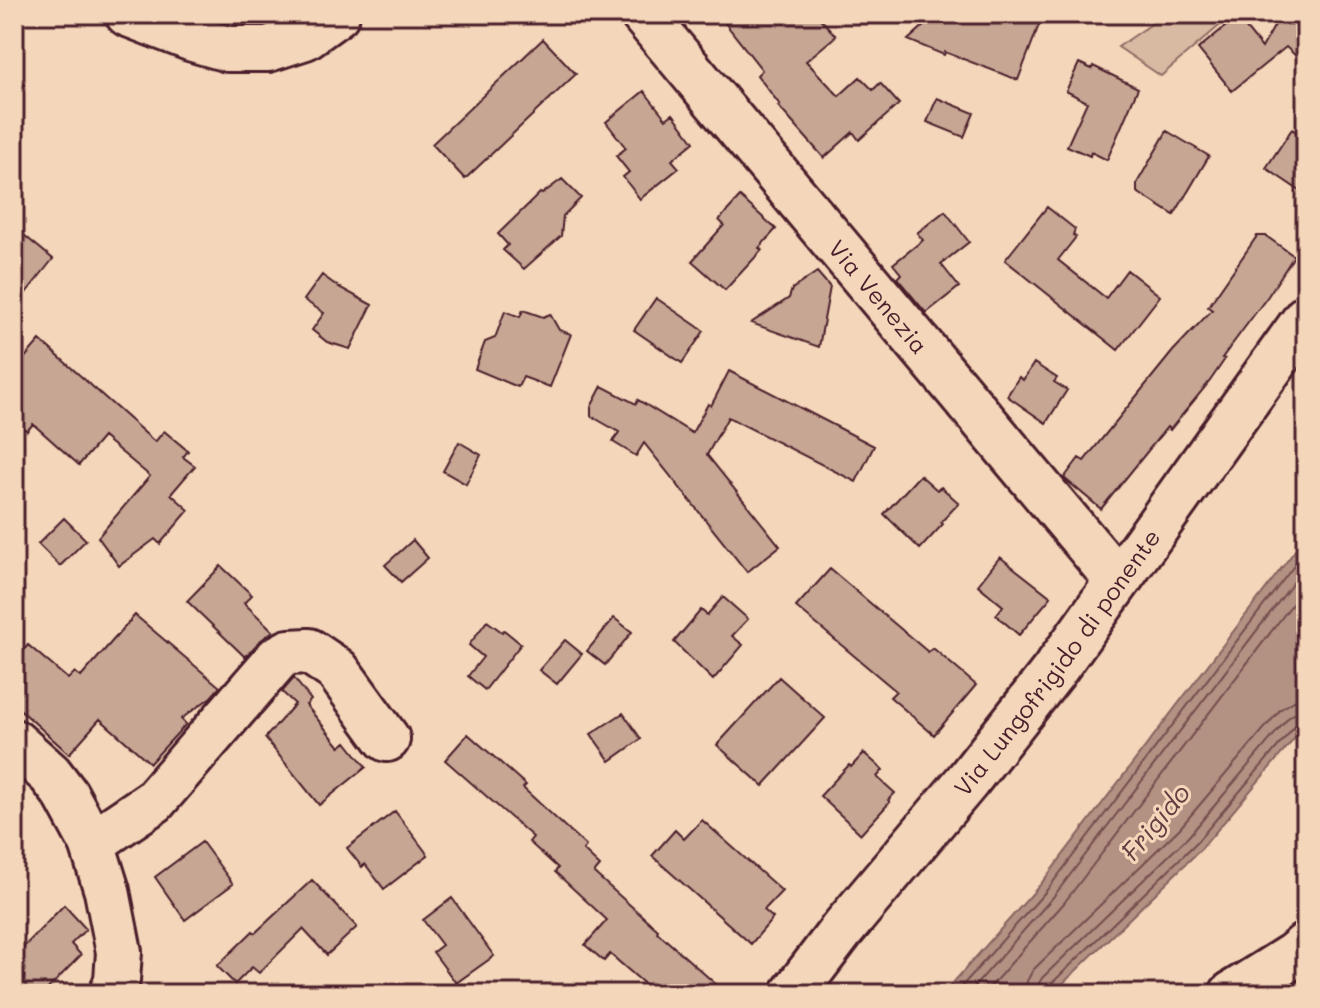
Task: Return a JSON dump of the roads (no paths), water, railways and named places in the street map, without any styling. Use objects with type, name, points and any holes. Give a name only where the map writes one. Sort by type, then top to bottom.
[{"type":"street","points":[[128,14],[228,49],[268,49],[305,37],[337,14]]},
{"type":"street","name":"Via Venezia","points":[[643,14],[1117,580]]},
{"type":"street","name":"Via Lungofrigido di ponente","points":[[793,994],[1053,672],[1306,318]]},
{"type":"street","points":[[92,843],[154,801],[278,658],[289,652],[309,651],[337,670],[387,739]]},
{"type":"street","points":[[14,742],[50,774],[66,795],[92,843],[107,891],[119,952],[117,980],[112,994]]},
{"type":"street","points":[[1232,994],[1306,945]]},
{"type":"water","name":"Frigido","points":[[1306,536],[1306,725],[1202,848],[1052,994],[943,994],[1040,885]]}]
